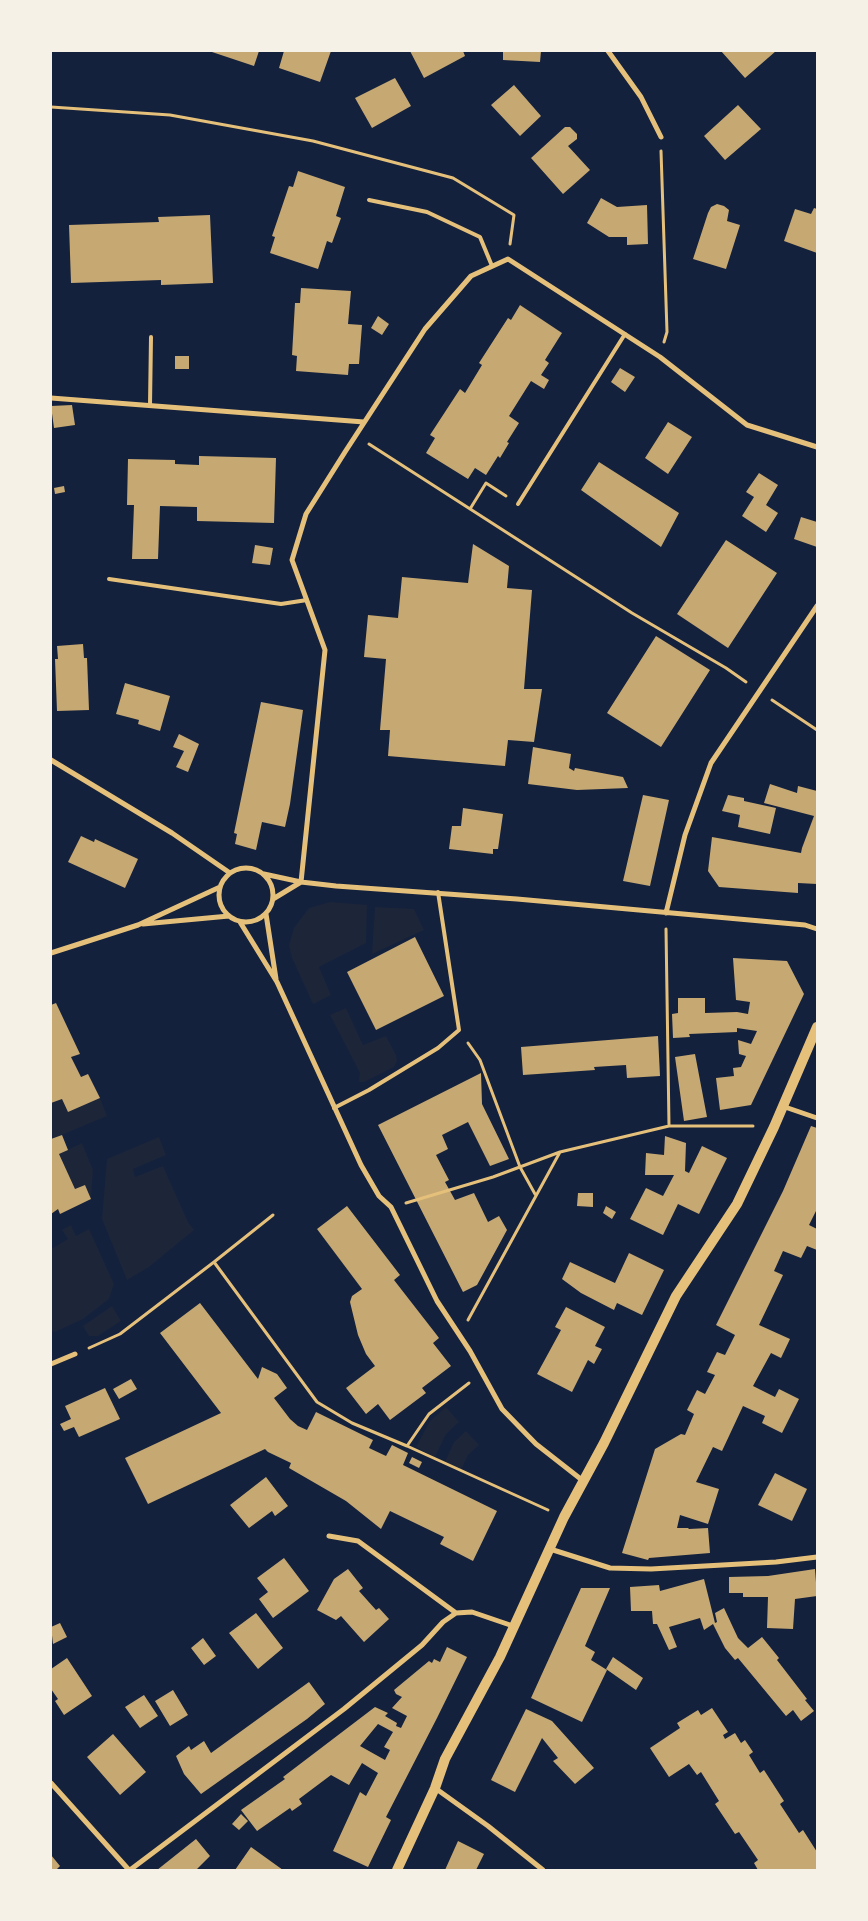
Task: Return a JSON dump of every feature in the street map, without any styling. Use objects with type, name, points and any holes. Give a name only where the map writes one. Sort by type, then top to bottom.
[{"type":"main road","points":[[397,1870],[445,1759],[500,1656],[582,1480],[604,1443],[672,1303],[737,1204],[774,1126],[817,1027]]},
{"type":"street","points":[[608,51],[641,97],[661,137]]},
{"type":"street","points":[[301,882],[325,650],[292,560],[306,514],[425,329],[471,276],[508,259],[660,357],[748,425],[817,447]]},
{"type":"street","points":[[51,398],[364,422]]},
{"type":"street","points":[[666,914],[686,835],[711,763],[817,606]]},
{"type":"street","points":[[51,760],[172,833],[230,872]]},
{"type":"street","points":[[582,1480],[536,1444],[502,1409],[483,1372],[437,1301],[391,1207],[379,1196],[361,1165],[277,982],[240,922],[229,916],[220,905],[218,896],[223,879],[230,872],[247,868],[264,874],[301,882],[438,892],[805,925],[817,929]]},
{"type":"street","points":[[240,922],[258,920],[266,914],[273,898],[269,881],[264,874]]},
{"type":"street","points":[[273,898],[301,882]]},
{"type":"street","points":[[51,953],[138,925],[220,887]]},
{"type":"street","points":[[266,914],[277,982]]},
{"type":"street","points":[[138,925],[229,916]]},
{"type":"street","points":[[782,1106],[817,1118]]},
{"type":"street","points":[[51,1364],[76,1354]]},
{"type":"street","points":[[329,1536],[358,1541],[456,1613]]},
{"type":"street","points":[[550,1549],[610,1568],[651,1569],[776,1562],[817,1557]]},
{"type":"street","points":[[51,1784],[129,1870],[344,1709],[422,1645],[443,1622],[456,1613],[472,1612],[513,1626]]},
{"type":"street","points":[[434,1788],[488,1826],[543,1870]]},
{"type":"lane","points":[[369,200],[427,212],[480,237],[492,266]]},
{"type":"lane","points":[[518,504],[625,334]]},
{"type":"lane","points":[[150,405],[152,336]]},
{"type":"lane","points":[[109,579],[281,604],[307,600]]},
{"type":"lane","points":[[334,1108],[369,1090],[438,1048],[459,1030],[438,892]]},
{"type":"path","points":[[51,107],[180,117],[313,141],[453,178],[514,215],[508,259]]},
{"type":"path","points":[[660,357],[667,332],[661,137]]},
{"type":"path","points":[[356,435],[632,613],[726,668],[817,730]]},
{"type":"path","points":[[470,509],[486,483],[518,504]]},
{"type":"path","points":[[666,914],[669,1126]]},
{"type":"path","points":[[459,1030],[480,1060],[520,1167],[536,1194]]},
{"type":"path","points":[[391,1207],[493,1177],[560,1152],[669,1126],[774,1126]]},
{"type":"path","points":[[460,1335],[560,1152]]},
{"type":"path","points":[[76,1354],[120,1334],[273,1215]]},
{"type":"path","points":[[214,1262],[317,1402],[352,1423],[564,1517]]},
{"type":"path","points":[[407,1446],[429,1414],[483,1372]]},
{"type":"shaded area","points":[[330,902],[367,905],[366,943],[319,967],[331,995],[313,1004],[292,958],[289,945],[294,928],[309,908]]},
{"type":"shaded area","points":[[375,907],[414,909],[424,930],[372,954]]},
{"type":"shaded area","points":[[346,1008],[363,1045],[386,1036],[396,1055],[397,1061],[394,1067],[364,1082],[360,1082],[360,1073],[330,1015]]},
{"type":"shaded area","points":[[100,1098],[107,1116],[52,1139],[51,1103],[62,1099],[68,1112]]},
{"type":"shaded area","points":[[159,1137],[166,1155],[133,1169],[135,1177],[163,1166],[188,1222],[194,1230],[149,1267],[127,1280],[102,1219],[107,1159]]},
{"type":"shaded area","points":[[82,1143],[93,1170],[91,1199],[85,1185],[75,1189],[59,1154]]},
{"type":"shaded area","points":[[71,1225],[76,1236],[89,1229],[114,1284],[109,1299],[83,1319],[55,1332],[51,1330],[51,1249],[68,1239],[62,1230]]},
{"type":"shaded area","points":[[112,1306],[121,1321],[98,1336],[89,1336],[83,1326]]},
{"type":"shaded area","points":[[446,1407],[459,1422],[446,1434],[435,1457],[416,1447],[430,1421]]},
{"type":"shaded area","points":[[466,1431],[479,1445],[468,1455],[461,1470],[445,1462],[454,1442]]},
{"type":"building","points":[[209,51],[259,51],[254,66]]},
{"type":"building","points":[[284,51],[331,51],[320,82],[279,68]]},
{"type":"building","points":[[410,51],[463,51],[465,56],[424,78]]},
{"type":"building","points":[[503,51],[541,51],[540,62],[503,60]]},
{"type":"building","points":[[721,51],[776,51],[745,78]]},
{"type":"building","points":[[395,78],[411,106],[372,128],[355,98]]},
{"type":"building","points":[[514,85],[541,116],[520,136],[491,105]]},
{"type":"building","points":[[738,105],[761,129],[725,160],[704,136]]},
{"type":"building","points":[[565,127],[570,127],[577,134],[577,139],[568,146],[590,170],[563,194],[531,158]]},
{"type":"building","points":[[298,171],[345,187],[336,216],[341,218],[332,243],[327,241],[318,269],[270,253],[275,237],[272,236],[289,186],[293,187]]},
{"type":"building","points":[[601,198],[617,207],[647,205],[648,244],[627,245],[627,237],[609,237],[587,223]]},
{"type":"building","points":[[717,204],[729,210],[727,221],[740,225],[726,269],[693,259],[708,213],[711,207]]},
{"type":"building","points":[[814,208],[817,209],[817,253],[784,241],[795,209],[811,214]]},
{"type":"building","points":[[210,215],[213,283],[161,285],[161,280],[71,283],[69,225],[159,222],[158,217]]},
{"type":"building","points":[[301,288],[351,291],[348,324],[362,325],[359,364],[349,364],[348,375],[296,371],[297,356],[292,355],[295,303],[300,303]]},
{"type":"building","points":[[520,305],[562,333],[545,360],[549,363],[541,375],[549,380],[544,389],[531,381],[509,416],[519,423],[500,458],[498,456],[486,475],[475,468],[468,479],[426,453],[435,438],[430,435],[460,389],[465,393],[482,365],[479,363],[508,318],[511,320]]},
{"type":"building","points":[[378,316],[389,324],[382,335],[371,328]]},
{"type":"building","points":[[175,356],[189,356],[189,369],[175,369]]},
{"type":"building","points":[[620,368],[635,377],[625,392],[611,382]]},
{"type":"building","points":[[72,405],[75,425],[54,428],[51,406]]},
{"type":"building","points":[[668,422],[692,437],[668,474],[645,458]]},
{"type":"building","points":[[199,456],[276,458],[274,523],[197,521],[197,507],[160,506],[158,559],[132,559],[134,505],[127,505],[128,459],[175,460],[175,464],[199,465]]},
{"type":"building","points":[[599,462],[679,513],[661,547],[581,490]]},
{"type":"building","points":[[759,473],[778,485],[766,505],[778,513],[766,532],[742,516],[754,497],[746,492]]},
{"type":"building","points":[[64,486],[65,492],[55,494],[54,488]]},
{"type":"building","points":[[801,517],[817,522],[817,547],[794,539]]},
{"type":"building","points":[[726,540],[777,573],[728,648],[677,614]]},
{"type":"building","points":[[473,544],[509,566],[507,588],[532,590],[524,689],[542,689],[534,742],[508,740],[505,766],[388,756],[390,730],[380,730],[386,659],[364,657],[368,615],[398,618],[402,577],[468,583]]},
{"type":"building","points":[[255,545],[273,548],[270,565],[252,563]]},
{"type":"building","points":[[656,636],[710,670],[661,747],[607,713]]},
{"type":"building","points":[[83,644],[84,658],[87,658],[89,710],[57,711],[55,659],[58,659],[57,646]]},
{"type":"building","points":[[125,683],[170,696],[160,731],[138,724],[139,720],[116,714]]},
{"type":"building","points":[[261,702],[303,710],[285,827],[262,822],[256,850],[235,844],[237,834],[234,833]]},
{"type":"building","points":[[179,734],[199,744],[188,772],[176,767],[184,751],[173,747]]},
{"type":"building","points":[[533,747],[571,754],[569,768],[574,771],[575,768],[623,777],[628,788],[577,790],[528,784]]},
{"type":"building","points":[[770,784],[797,793],[798,786],[817,791],[817,884],[798,883],[798,893],[719,887],[708,871],[712,837],[801,853],[814,816],[764,803]]},
{"type":"building","points":[[643,795],[669,800],[650,886],[623,881]]},
{"type":"building","points":[[728,795],[744,798],[744,801],[776,808],[770,834],[738,827],[740,815],[722,811]]},
{"type":"building","points":[[463,808],[503,814],[498,849],[493,849],[493,854],[449,849],[452,826],[461,826]]},
{"type":"building","points":[[81,836],[94,842],[95,839],[138,859],[125,888],[68,862]]},
{"type":"building","points":[[415,937],[444,996],[376,1030],[347,972]]},
{"type":"building","points":[[733,958],[787,961],[804,994],[751,1105],[720,1110],[716,1078],[734,1076],[733,1068],[741,1067],[746,1056],[739,1054],[738,1040],[751,1044],[757,1031],[737,1028],[737,1032],[689,1034],[690,1037],[673,1038],[672,1014],[678,1013],[678,998],[705,998],[705,1013],[737,1012],[748,1014],[750,1002],[736,1000]]},
{"type":"building","points":[[56,1003],[80,1054],[71,1057],[81,1077],[88,1074],[100,1098],[68,1112],[62,1099],[51,1103],[51,1005]]},
{"type":"building","points":[[658,1036],[660,1076],[627,1078],[626,1065],[594,1067],[595,1070],[523,1075],[521,1047]]},
{"type":"building","points":[[695,1054],[707,1117],[684,1121],[675,1057]]},
{"type":"building","points":[[481,1073],[482,1104],[509,1159],[490,1166],[468,1122],[442,1135],[448,1149],[436,1155],[449,1180],[445,1182],[455,1200],[474,1193],[488,1222],[499,1216],[507,1230],[477,1285],[463,1292],[378,1125]]},
{"type":"building","points":[[811,1126],[817,1128],[817,1209],[809,1225],[817,1229],[817,1250],[807,1246],[801,1258],[783,1251],[774,1271],[783,1275],[759,1325],[790,1339],[781,1358],[771,1353],[753,1386],[775,1397],[779,1389],[799,1399],[782,1433],[762,1423],[765,1416],[743,1406],[722,1451],[713,1447],[696,1482],[719,1489],[708,1524],[680,1515],[677,1528],[708,1528],[710,1553],[649,1558],[648,1560],[622,1553],[655,1449],[681,1434],[685,1435],[694,1414],[687,1410],[697,1390],[705,1394],[715,1375],[707,1372],[717,1352],[725,1355],[735,1335],[716,1325],[783,1191]]},
{"type":"building","points":[[62,1135],[68,1150],[59,1154],[75,1189],[85,1185],[91,1199],[60,1214],[58,1209],[51,1214],[51,1139]]},
{"type":"building","points":[[665,1136],[686,1143],[685,1171],[689,1173],[702,1146],[727,1158],[699,1214],[678,1204],[663,1235],[630,1219],[646,1188],[663,1196],[674,1175],[645,1175],[646,1153],[664,1155]]},
{"type":"building","points":[[578,1193],[593,1193],[593,1207],[577,1206]]},
{"type":"building","points":[[347,1206],[400,1275],[394,1280],[439,1338],[433,1343],[451,1366],[422,1388],[426,1393],[390,1420],[378,1404],[366,1414],[346,1388],[375,1366],[366,1354],[358,1335],[350,1302],[352,1296],[362,1289],[317,1229]]},
{"type":"building","points":[[606,1206],[616,1212],[612,1219],[603,1213]]},
{"type":"building","points":[[629,1253],[664,1270],[642,1315],[617,1303],[614,1310],[581,1293],[562,1279],[570,1262],[615,1283]]},
{"type":"building","points":[[200,1303],[258,1379],[262,1367],[277,1374],[287,1388],[274,1398],[290,1419],[298,1426],[307,1430],[316,1412],[373,1440],[369,1448],[386,1456],[392,1445],[408,1453],[403,1465],[497,1511],[473,1561],[440,1544],[444,1537],[390,1511],[381,1529],[346,1501],[289,1468],[291,1463],[265,1449],[148,1504],[125,1458],[221,1413],[160,1333]]},
{"type":"building","points":[[566,1307],[605,1327],[595,1346],[602,1349],[594,1364],[588,1360],[572,1392],[537,1374],[561,1330],[555,1327]]},
{"type":"building","points":[[131,1379],[137,1389],[119,1399],[113,1389]]},
{"type":"building","points":[[105,1388],[120,1419],[79,1437],[74,1427],[64,1431],[60,1424],[71,1419],[65,1406]]},
{"type":"building","points":[[412,1457],[422,1462],[419,1468],[409,1463]]},
{"type":"building","points":[[775,1473],[807,1489],[792,1521],[758,1505]]},
{"type":"building","points":[[266,1477],[288,1506],[275,1516],[272,1511],[249,1528],[230,1505]]},
{"type":"building","points":[[284,1558],[309,1591],[273,1618],[259,1599],[268,1592],[257,1578]]},
{"type":"building","points":[[348,1569],[363,1588],[359,1591],[376,1610],[379,1608],[389,1619],[364,1642],[341,1616],[336,1620],[317,1610],[334,1579]]},
{"type":"building","points":[[815,1569],[817,1596],[795,1599],[793,1629],[767,1628],[768,1597],[743,1597],[743,1593],[729,1593],[729,1577],[768,1576]]},
{"type":"building","points":[[704,1579],[715,1623],[717,1622],[715,1613],[724,1608],[738,1638],[748,1648],[762,1637],[779,1658],[777,1660],[814,1711],[801,1721],[793,1710],[786,1716],[738,1658],[735,1660],[725,1648],[713,1624],[704,1630],[700,1618],[669,1627],[677,1647],[669,1650],[657,1624],[653,1624],[652,1611],[631,1611],[630,1587],[659,1585],[660,1591]]},
{"type":"building","points":[[581,1588],[610,1588],[585,1646],[595,1652],[591,1660],[607,1670],[582,1722],[531,1698]]},
{"type":"building","points":[[256,1613],[283,1648],[258,1669],[229,1633]]},
{"type":"building","points":[[60,1623],[67,1637],[53,1644],[51,1627]]},
{"type":"building","points":[[203,1638],[216,1656],[204,1665],[191,1648]]},
{"type":"building","points":[[447,1647],[467,1657],[386,1817],[391,1820],[368,1867],[333,1851],[360,1792],[366,1796],[378,1773],[362,1763],[349,1785],[331,1775],[299,1799],[302,1804],[292,1811],[290,1808],[257,1831],[241,1810],[285,1779],[283,1777],[375,1707],[388,1713],[385,1716],[397,1723],[396,1726],[401,1728],[407,1716],[392,1708],[402,1697],[396,1694],[394,1690],[429,1661],[432,1663],[434,1659],[440,1662]],"holes":[[[378,1724],[393,1732],[384,1747],[390,1750],[385,1760],[360,1746]]]},
{"type":"building","points":[[613,1657],[643,1678],[636,1690],[606,1669]]},
{"type":"building","points":[[67,1658],[92,1696],[64,1715],[55,1701],[58,1699],[51,1689],[51,1669]]},
{"type":"building","points":[[309,1682],[325,1704],[307,1719],[201,1794],[184,1774],[176,1756],[189,1746],[191,1750],[204,1741],[211,1753]]},
{"type":"building","points":[[173,1690],[188,1715],[170,1726],[155,1701]]},
{"type":"building","points":[[144,1695],[158,1716],[140,1728],[125,1707]]},
{"type":"building","points":[[712,1708],[728,1732],[723,1735],[725,1739],[735,1733],[741,1743],[745,1740],[753,1752],[749,1755],[760,1773],[764,1770],[784,1801],[780,1804],[799,1833],[803,1830],[817,1852],[817,1870],[758,1870],[754,1863],[758,1860],[739,1832],[735,1834],[715,1804],[719,1801],[701,1772],[697,1775],[689,1764],[669,1777],[650,1748],[680,1728],[677,1723],[698,1710],[701,1715]]},
{"type":"building","points":[[526,1709],[552,1721],[594,1768],[575,1784],[553,1761],[558,1758],[542,1738],[515,1792],[491,1780]]},
{"type":"building","points":[[113,1734],[146,1772],[120,1795],[87,1757]]},
{"type":"building","points":[[241,1814],[248,1821],[239,1830],[232,1824]]},
{"type":"building","points":[[196,1839],[210,1856],[196,1870],[157,1870]]},
{"type":"building","points":[[458,1841],[484,1854],[476,1870],[445,1870]]},
{"type":"building","points":[[251,1847],[276,1865],[283,1870],[235,1870]]},
{"type":"building","points":[[51,1855],[60,1866],[56,1870],[51,1870]]}]
